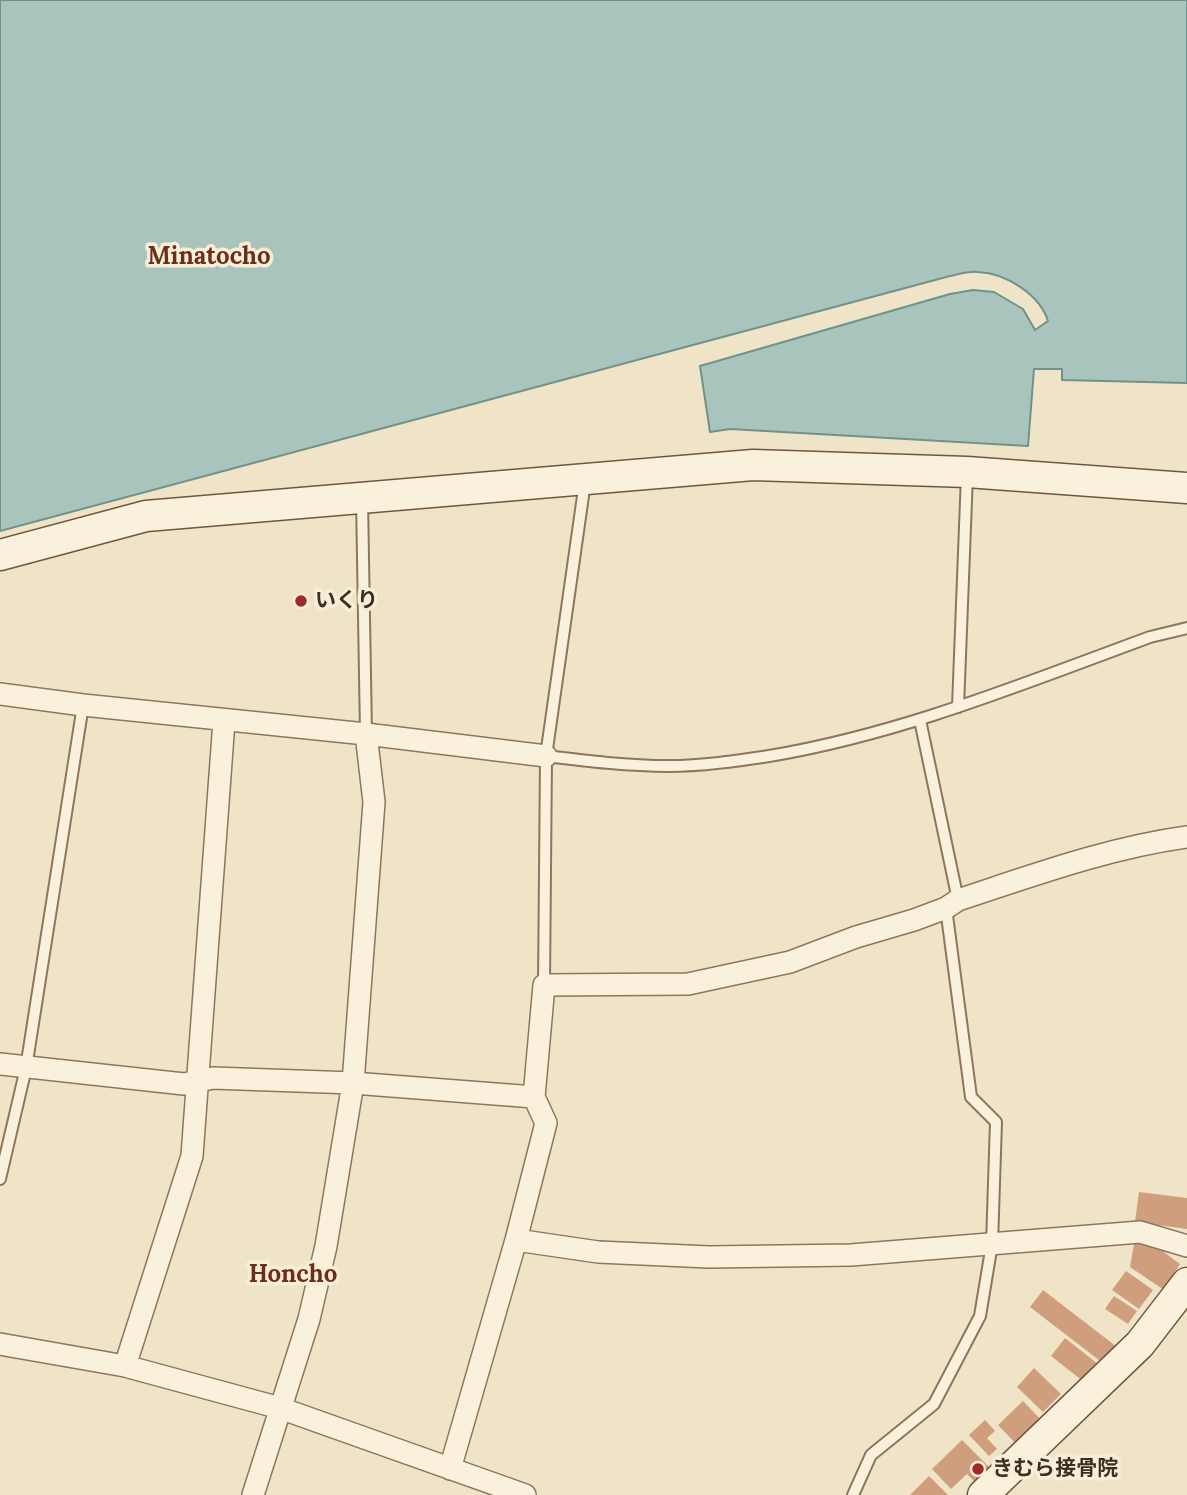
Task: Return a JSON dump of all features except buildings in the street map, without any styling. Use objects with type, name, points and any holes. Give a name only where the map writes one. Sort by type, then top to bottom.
[{"type":"street","points":[[0,555],[146,516],[753,465],[967,472],[1187,488]]},
{"type":"street","points":[[0,694],[546,756]]},
{"type":"street","points":[[125,1366],[192,1156],[224,721]]},
{"type":"street","points":[[253,1495],[309,1319],[326,1246],[353,1083],[374,802],[366,734]]},
{"type":"street","points":[[450,1469],[516,1240],[546,1123],[534,1097],[544,985],[688,984],[790,962],[1109,852],[1142,843],[1187,837]]},
{"type":"street","points":[[0,1064],[184,1084],[213,1078],[353,1083],[534,1097]]},
{"type":"street","points":[[516,1240],[597,1252],[709,1257],[851,1255],[1140,1232],[1187,1245]]},
{"type":"street","points":[[983,1495],[1140,1344],[1187,1283]]},
{"type":"street","points":[[0,1344],[125,1366],[280,1408],[525,1495]]},
{"type":"lane","points":[[958,707],[967,472]]},
{"type":"lane","points":[[544,985],[546,756],[586,480]]},
{"type":"lane","points":[[362,498],[366,734]]},
{"type":"lane","points":[[546,756],[670,766],[733,761],[824,747],[920,720],[1150,637],[1187,628]]},
{"type":"lane","points":[[0,1179],[26,1068],[83,705]]},
{"type":"lane","points":[[853,1495],[871,1455],[934,1404],[979,1316],[992,1244],[996,1122],[971,1097],[952,904],[920,720]]},
{"type":"water","points":[[0,0],[1187,0],[1187,383],[1062,380],[1062,369],[1034,369],[1028,446],[730,429],[710,432],[700,366],[950,294],[973,290],[994,292],[1023,309],[1035,330],[1048,321],[1038,303],[1021,287],[1000,276],[968,272],[0,531]]},
{"type":"place","name":"いくり","points":[[301,601]]},
{"type":"place","name":"きむら接骨院","points":[[978,1469]]},
{"type":"district","name":"Minatocho","points":[[209,257]]},
{"type":"district","name":"Honcho","points":[[293,1275]]}]
